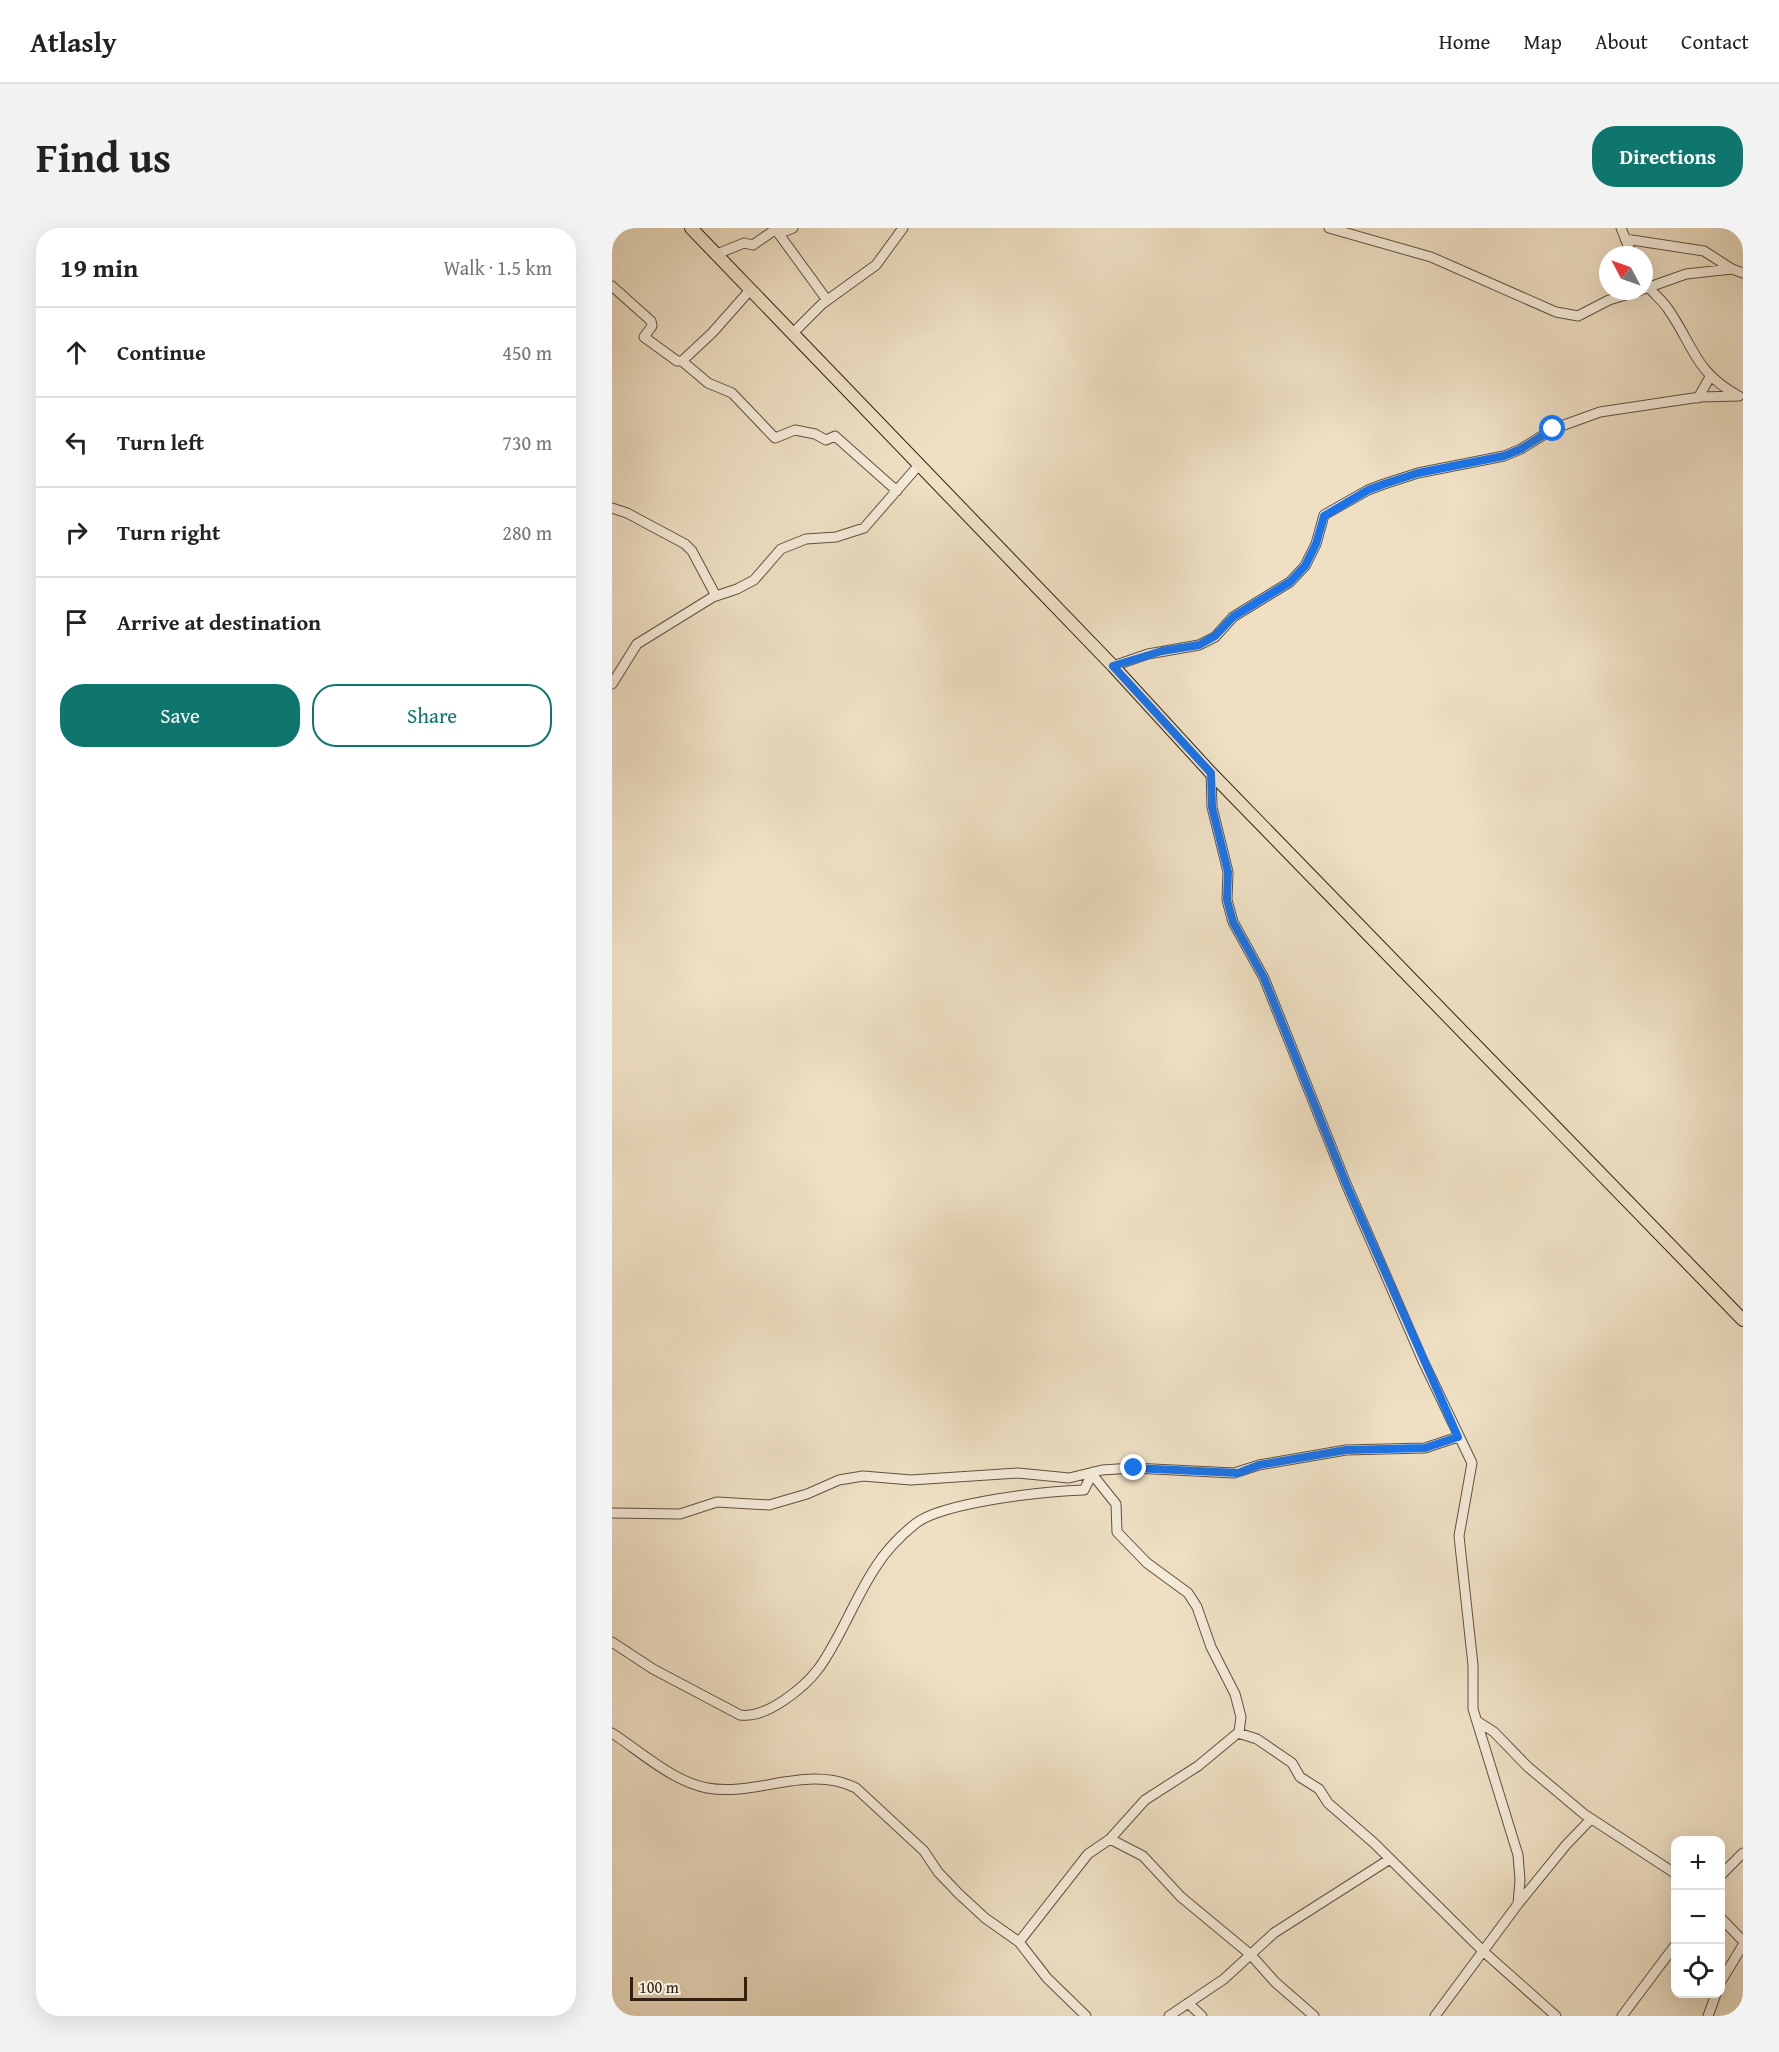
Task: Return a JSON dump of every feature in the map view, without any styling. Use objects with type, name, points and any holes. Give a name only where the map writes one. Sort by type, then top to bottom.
[{"type":"main road","points":[[691,228],[1113,666],[1211,773],[1743,1320]]},
{"type":"street","points":[[717,254],[744,243],[753,245],[776,230],[783,232],[793,228]]},
{"type":"street","points":[[793,333],[827,300],[876,265],[903,228]]},
{"type":"street","points":[[1329,228],[1431,257],[1556,312],[1578,315],[1609,300]]},
{"type":"street","points":[[1621,228],[1628,246]]},
{"type":"street","points":[[776,230],[827,300]]},
{"type":"street","points":[[1625,239],[1704,251],[1732,269],[1743,273]]},
{"type":"street","points":[[1653,284],[1686,274],[1732,269]]},
{"type":"street","points":[[612,286],[651,321],[652,326],[644,337],[668,356],[682,361],[708,383],[732,393],[775,438],[795,430],[815,434],[826,440],[835,436],[897,491]]},
{"type":"street","points":[[682,361],[751,289]]},
{"type":"street","points":[[1653,295],[1667,307],[1710,377],[1741,397]]},
{"type":"street","points":[[1698,398],[1710,377]]},
{"type":"street","points":[[1113,666],[1155,653],[1199,645],[1215,636],[1241,611],[1290,582],[1311,556],[1324,516],[1368,490],[1418,473],[1504,456],[1521,449],[1553,429],[1600,412],[1698,398],[1741,397]]},
{"type":"street","points":[[612,684],[637,644],[716,596],[754,580],[777,551],[785,546],[806,539],[848,535],[864,528],[918,466]]},
{"type":"street","points":[[612,508],[627,513],[685,544],[692,551],[716,596]]},
{"type":"street","points":[[1211,773],[1212,807],[1228,872],[1227,900],[1233,922],[1264,978],[1347,1186],[1458,1437],[1472,1463],[1459,1540],[1473,1665],[1473,1709],[1518,1855],[1520,1880],[1518,1904]]},
{"type":"street","points":[[612,1513],[680,1514],[717,1502],[769,1505],[855,1476],[911,1480],[1018,1473],[1069,1478],[1134,1468],[1238,1473],[1259,1465],[1346,1450],[1425,1448],[1458,1437]]},
{"type":"street","points":[[612,1642],[653,1669],[740,1714],[754,1714],[773,1708],[818,1669],[874,1569],[915,1524],[942,1513],[1006,1497],[1084,1490],[1093,1473]]},
{"type":"street","points":[[1019,1942],[1088,1854],[1110,1839],[1145,1800],[1198,1766],[1242,1726],[1235,1694],[1203,1630],[1197,1607],[1188,1593],[1147,1563],[1117,1532],[1116,1504],[1093,1473]]},
{"type":"street","points":[[1477,1721],[1591,1819],[1671,1871]]},
{"type":"street","points":[[1238,1732],[1257,1739],[1292,1763],[1300,1777],[1318,1789],[1328,1803],[1390,1859],[1484,1952],[1556,2016]]},
{"type":"street","points":[[612,1733],[678,1777],[704,1787],[734,1788],[815,1778],[845,1783],[856,1788],[924,1851],[938,1872],[959,1894],[985,1918],[1019,1942],[1047,1978],[1086,2016]]},
{"type":"street","points":[[1435,2016],[1518,1904],[1566,1845],[1591,1819]]},
{"type":"street","points":[[1110,1839],[1143,1856],[1181,1898],[1251,1955],[1275,1982],[1314,2016]]},
{"type":"street","points":[[1725,1871],[1743,1853]]},
{"type":"street","points":[[1169,2016],[1224,1979],[1274,1933],[1390,1859]]},
{"type":"street","points":[[1725,1923],[1743,1943],[1725,1974]]},
{"type":"street","points":[[1623,2016],[1671,1951]]},
{"type":"street","points":[[1708,2016],[1715,1998]]},
{"type":"street","points":[[1188,2003],[1202,2016]]},
{"type":"route","points":[[1134,1468],[1238,1473],[1259,1465],[1283,1460],[1346,1450],[1425,1448],[1458,1437],[1347,1186],[1278,1019],[1264,978],[1248,953],[1233,922],[1227,900],[1228,872],[1212,807],[1211,773],[1113,666],[1148,654],[1207,642],[1241,611],[1290,582],[1311,556],[1324,516],[1368,490],[1418,473],[1504,456],[1521,449],[1553,429]]}]
